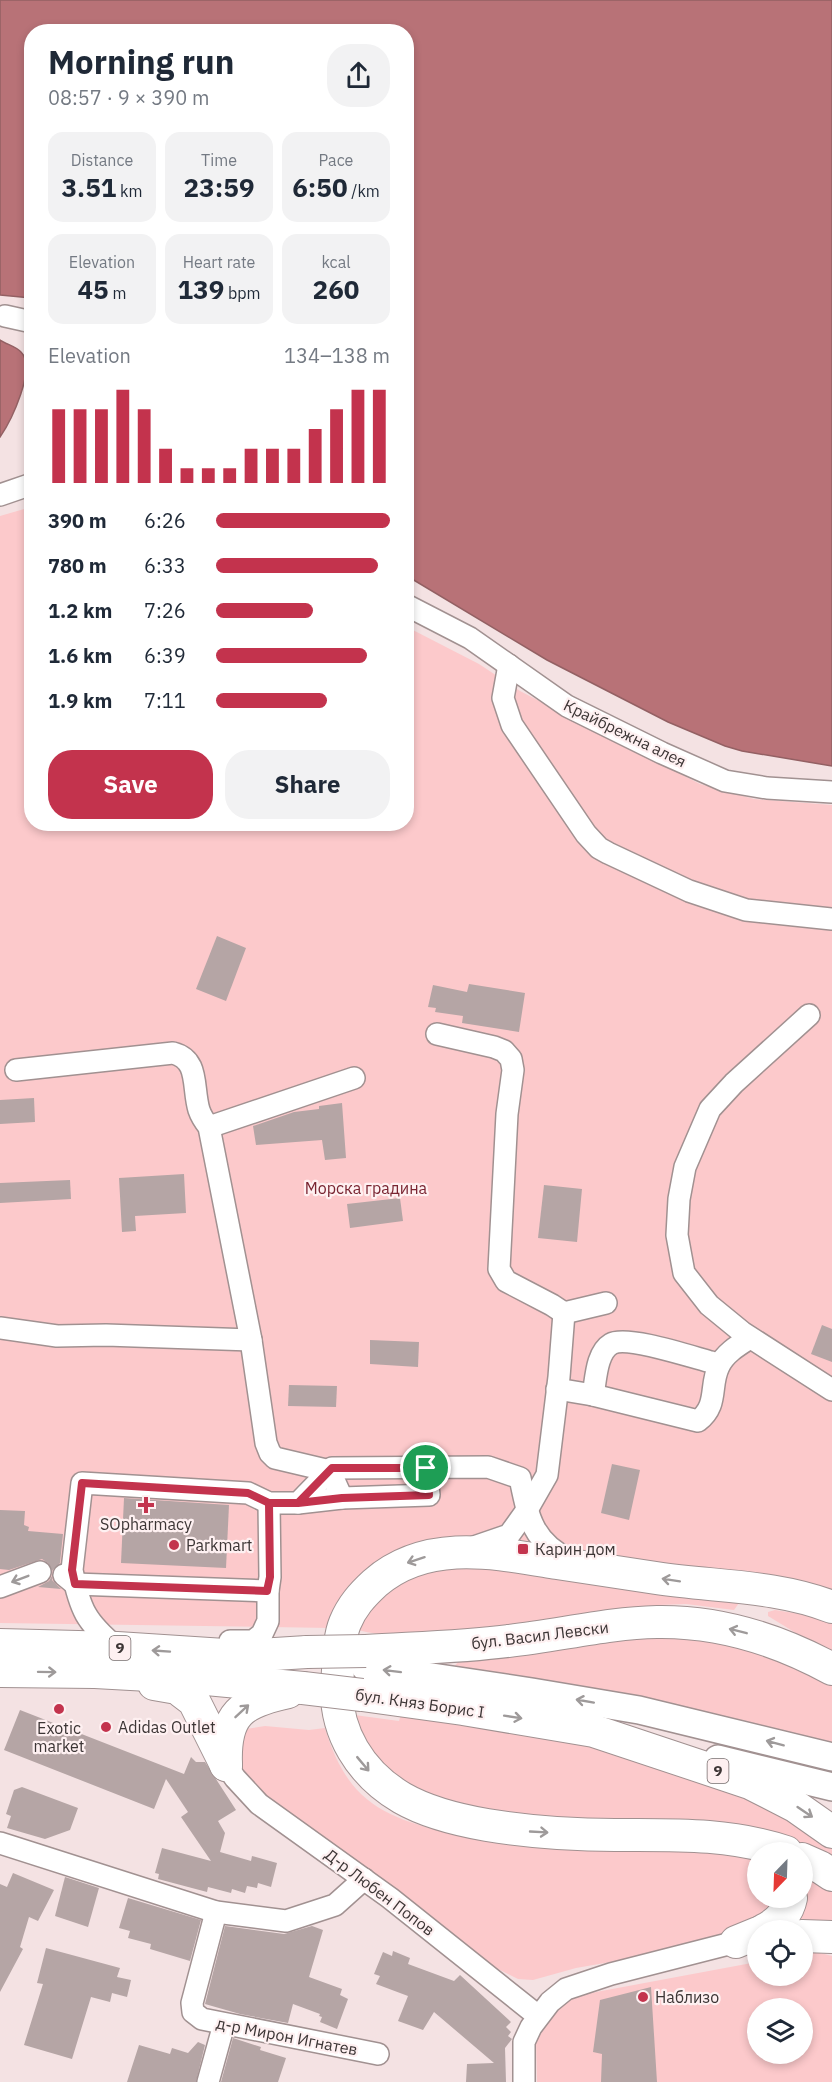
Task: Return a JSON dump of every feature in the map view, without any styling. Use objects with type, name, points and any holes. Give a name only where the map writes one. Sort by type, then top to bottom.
[{"type":"highway","points":[[747,1844],[707,1836],[531,1832],[489,1826],[432,1812],[403,1799],[378,1781],[352,1750],[340,1723],[337,1685],[344,1626],[351,1609],[389,1572],[423,1557],[462,1551],[521,1557],[682,1582],[777,1592],[832,1607]]},
{"type":"highway","points":[[729,1586],[831,1668]]},
{"type":"highway","name":"бул. Васил Левски","points":[[195,1653],[240,1656],[305,1667],[364,1671],[507,1642],[655,1622],[690,1623],[737,1630],[766,1639],[831,1668]]},
{"type":"highway","name":"9","points":[[0,1645],[195,1653]]},
{"type":"highway","points":[[226,1765],[226,1736],[241,1710],[305,1667]]},
{"type":"highway","name":"бул. Княз Борис I","points":[[0,1671],[95,1672],[184,1677],[305,1667],[364,1671],[463,1708],[594,1731]]},
{"type":"highway","points":[[95,1672],[177,1688],[188,1695],[200,1710],[226,1765]]},
{"type":"highway","name":"9","points":[[594,1731],[732,1776],[766,1790],[795,1806],[832,1832]]},
{"type":"highway","points":[[813,1864],[832,1875]]},
{"type":"highway","points":[[813,1936],[832,1937]]},
{"type":"main road","name":"бул. Княз Борис I","points":[[364,1671],[510,1688],[639,1710],[832,1757]]},
{"type":"main road","name":"бул. Княз Борис I","points":[[594,1731],[832,1787]]},
{"type":"street","points":[[4,316],[24,320]]},
{"type":"street","points":[[0,495],[24,487]]},
{"type":"street","name":"Крайбрежна алея","points":[[414,613],[470,638],[567,706],[725,781],[767,788],[832,792]]},
{"type":"street","points":[[509,665],[503,698],[512,725],[586,834],[598,848],[689,891],[746,910],[832,919]]},
{"type":"street","points":[[809,1015],[734,1083],[710,1109],[685,1167],[679,1199],[677,1235],[684,1274],[709,1305],[750,1338],[832,1390]]},
{"type":"street","points":[[437,1034],[494,1047],[504,1051],[511,1059],[513,1070],[507,1114],[500,1269],[506,1281],[564,1313],[606,1303]]},
{"type":"street","points":[[16,1070],[173,1053],[187,1059],[191,1066],[199,1112],[208,1127],[251,1340],[266,1443],[275,1458],[330,1472]]},
{"type":"street","points":[[208,1127],[354,1078]]},
{"type":"street","points":[[462,1551],[509,1535],[547,1475],[564,1313]]},
{"type":"street","points":[[0,1328],[57,1336],[106,1335],[251,1340]]},
{"type":"street","points":[[558,1383],[594,1389],[698,1421],[708,1414],[718,1367],[726,1355],[750,1338]]},
{"type":"street","points":[[594,1389],[603,1354],[611,1344],[628,1340],[711,1362],[718,1367]]},
{"type":"street","points":[[298,1503],[332,1468],[488,1467],[520,1478],[526,1510],[540,1538],[555,1552],[588,1568]]},
{"type":"street","points":[[117,1648],[88,1620],[68,1579],[72,1570],[82,1483],[248,1493],[269,1503],[298,1503],[342,1498],[429,1495],[426,1468]]},
{"type":"street","points":[[330,1472],[342,1498]]},
{"type":"street","points":[[195,1653],[214,1641],[253,1641],[262,1634],[268,1621],[269,1503]]},
{"type":"street","points":[[0,1587],[40,1572]]},
{"type":"street","points":[[68,1579],[267,1591]]},
{"type":"street","name":"Д-р Любен Попов","points":[[226,1765],[260,1804],[399,1905],[538,2016]]},
{"type":"street","points":[[0,1843],[216,1912],[286,1921],[335,1905],[364,1880]]},
{"type":"street","name":"д-р Мирон Игнатев","points":[[216,1912],[192,2006],[193,2012],[198,2017],[378,2054]]},
{"type":"street","points":[[524,2082],[524,2043],[531,2027],[550,2002],[566,1989],[611,1974],[747,1940]]},
{"type":"street","points":[[208,2082],[224,2024]]},
{"type":"green space","name":"Морска градина","points":[[24,509],[24,831],[414,831],[414,631],[479,664],[520,691],[700,784],[754,799],[832,805],[832,1594],[458,1543],[331,1628],[0,1623],[0,516]]},
{"type":"green space","points":[[457,1561],[737,1600],[739,1603],[734,1610],[686,1604],[658,1605],[498,1627],[422,1634],[390,1635],[358,1630],[357,1616],[390,1580]]},
{"type":"green space","points":[[775,1610],[806,1615],[832,1623],[832,1655],[768,1616],[768,1612]]},
{"type":"green space","points":[[673,1635],[734,1642],[832,1683],[832,1743],[453,1668],[459,1661]]},
{"type":"green space","points":[[347,1714],[399,1721],[401,1714],[631,1754],[708,1776],[832,1844],[832,1863],[813,1861],[813,1842],[747,1842],[747,1852],[549,1826],[392,1787]]},
{"type":"green space","points":[[265,1726],[309,1730],[325,1728],[334,1753],[357,1790],[388,1813],[429,1828],[454,1834],[747,1851],[747,1908],[774,1908],[767,1920],[747,1920],[747,1928],[674,1951],[576,1968],[533,1980],[518,1979],[496,1968],[252,1787],[238,1773],[235,1742],[246,1729]]},
{"type":"green space","points":[[813,1872],[832,1882],[832,1931],[813,1930],[813,1920],[797,1920],[796,1908],[813,1908]]},
{"type":"green space","points":[[813,1951],[832,1956],[832,2082],[537,2082],[536,2040],[564,1998],[747,1964],[747,1986],[813,1986]]},
{"type":"shaded area","points":[[0,0],[832,0],[832,766],[742,751],[668,722],[547,660],[414,580],[414,24],[24,24],[24,297],[0,295]]},
{"type":"shaded area","points":[[0,340],[21,352],[24,358],[24,382],[16,407],[0,437]]},
{"type":"building","points":[[217,936],[246,948],[226,1001],[196,989]]},
{"type":"building","points":[[469,984],[525,993],[519,1032],[462,1023],[463,1016],[435,1012],[436,1008],[428,1007],[433,985],[467,992]]},
{"type":"building","points":[[34,1098],[35,1122],[0,1124],[0,1100]]},
{"type":"building","points":[[342,1103],[346,1158],[325,1160],[322,1140],[256,1145],[253,1126],[294,1112]]},
{"type":"building","points":[[184,1174],[186,1213],[135,1216],[136,1231],[122,1232],[119,1178]]},
{"type":"building","points":[[70,1180],[71,1199],[0,1203],[0,1183]]},
{"type":"building","points":[[544,1185],[582,1189],[577,1242],[538,1238]]},
{"type":"building","points":[[400,1198],[403,1221],[350,1228],[347,1204]]},
{"type":"building","points":[[822,1325],[832,1329],[832,1362],[811,1354]]},
{"type":"building","points":[[370,1340],[419,1342],[418,1367],[370,1364]]},
{"type":"building","points":[[289,1385],[337,1386],[336,1407],[288,1406]]},
{"type":"building","points":[[612,1464],[640,1470],[629,1520],[601,1513]]},
{"type":"building","name":"Parkmart","points":[[124,1498],[229,1505],[226,1568],[121,1563]]},
{"type":"building","points":[[0,1510],[25,1511],[24,1525],[29,1527],[28,1531],[63,1534],[60,1563],[52,1571],[48,1563],[42,1559],[9,1570],[0,1569]]},
{"type":"building","points":[[52,1576],[52,1580],[61,1589],[38,1587],[49,1581]]},
{"type":"building","points":[[20,1710],[184,1774],[191,1757],[196,1762],[205,1762],[236,1810],[218,1821],[225,1833],[220,1852],[251,1861],[252,1856],[277,1863],[271,1887],[258,1883],[257,1888],[247,1886],[245,1893],[232,1889],[231,1893],[208,1887],[207,1892],[158,1879],[159,1874],[155,1873],[162,1848],[211,1861],[181,1817],[188,1812],[166,1779],[154,1809],[4,1750]]},
{"type":"building","points":[[22,1787],[78,1808],[70,1830],[45,1839],[7,1828],[11,1816],[6,1814],[14,1790]]},
{"type":"building","points":[[13,1873],[54,1890],[38,1921],[29,1917],[20,1947],[23,1949],[0,1992],[0,1884],[7,1887]]},
{"type":"building","points":[[65,1877],[99,1888],[88,1927],[55,1916]]},
{"type":"building","points":[[128,1898],[201,1920],[190,1961],[150,1949],[151,1944],[128,1938],[130,1931],[119,1928]]},
{"type":"building","points":[[225,1926],[284,1934],[312,1926],[323,1930],[309,1977],[342,1989],[340,1995],[348,1999],[337,2029],[320,2022],[322,2017],[319,2016],[320,2014],[293,2004],[288,2023],[240,2014],[205,2004]]},
{"type":"building","points":[[46,1948],[120,1968],[117,1977],[131,1980],[127,1997],[112,1993],[110,2002],[91,1997],[72,2059],[24,2045],[43,1984],[37,1983]]},
{"type":"building","points":[[393,1951],[410,1958],[408,1964],[454,1981],[460,1975],[511,2022],[506,2027],[511,2032],[508,2036],[512,2039],[505,2048],[506,2082],[466,2082],[467,2064],[494,2063],[434,2012],[423,2030],[398,2021],[408,1996],[376,1984],[380,1976],[374,1974],[383,1952],[392,1956]]},
{"type":"building","points":[[651,1987],[657,2082],[601,2082],[602,2054],[593,2052],[600,2000]]},
{"type":"building","points":[[233,2038],[286,2058],[278,2082],[221,2082]]},
{"type":"building","points":[[198,2042],[205,2045],[196,2082],[127,2082],[139,2045],[170,2054],[172,2048],[188,2053]]},
{"type":"place","name":"SOpharmacy","points":[[146,1505]]},
{"type":"place","name":"Parkmart","points":[[174,1545]]},
{"type":"place","name":"Карин дом","points":[[523,1549]]},
{"type":"place","name":"Exotic market","points":[[59,1709]]},
{"type":"place","name":"Adidas Outlet","points":[[106,1727]]},
{"type":"place","name":"Наблизо","points":[[643,1997]]},
{"type":"route","points":[[426,1468],[332,1468],[298,1503],[269,1503],[248,1493],[82,1483],[72,1570],[75,1584],[267,1591],[270,1577],[269,1503],[298,1503],[342,1498],[429,1495],[426,1468]]}]
